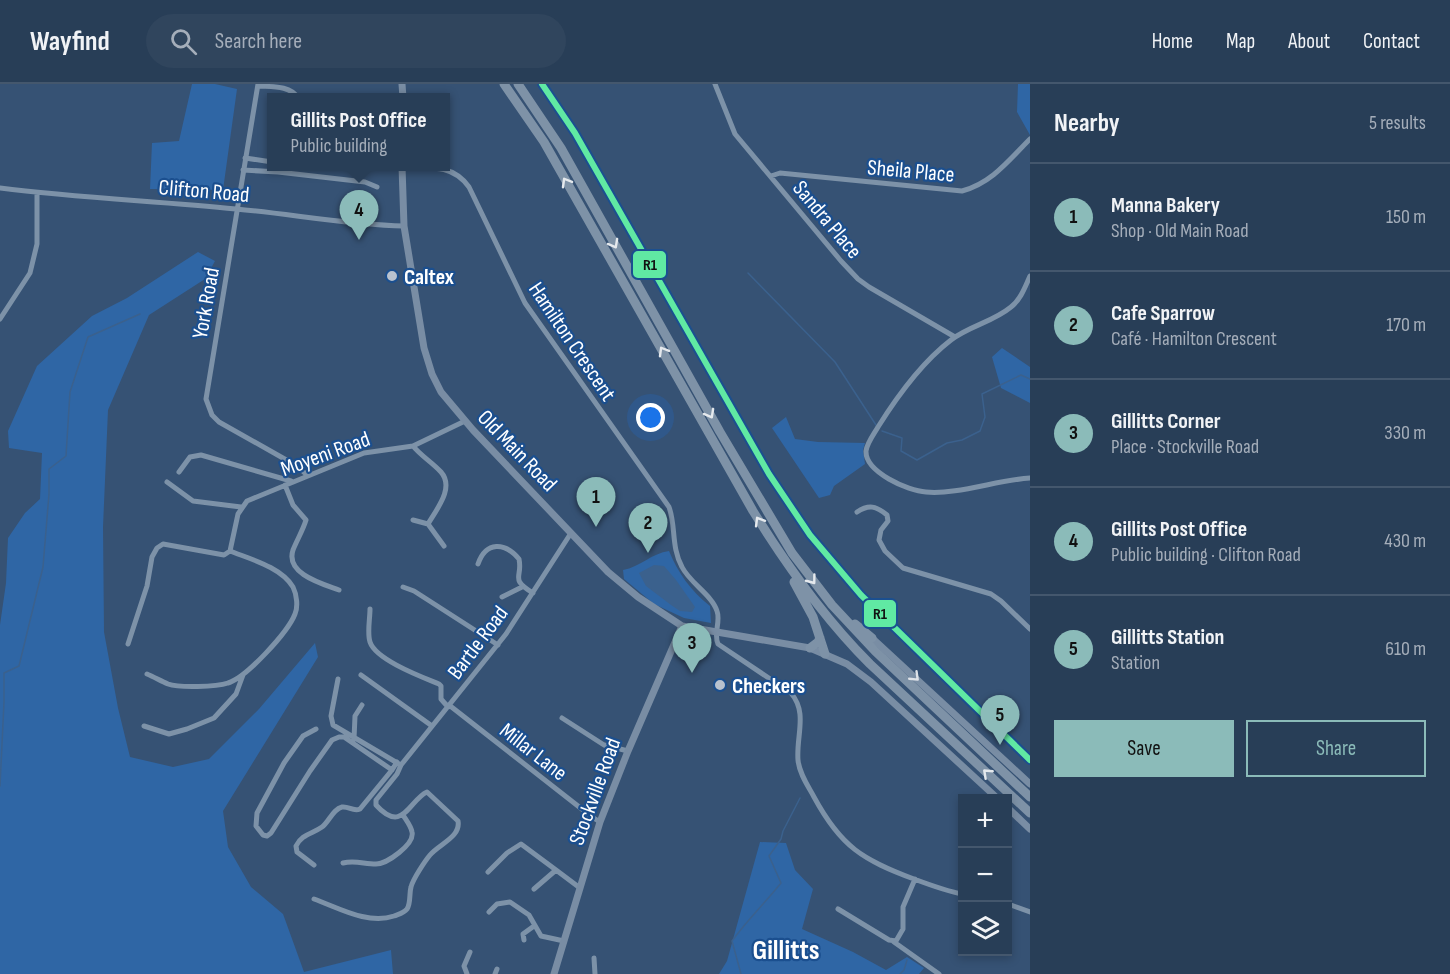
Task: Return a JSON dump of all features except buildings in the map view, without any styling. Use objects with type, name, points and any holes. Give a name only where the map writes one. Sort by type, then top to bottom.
[{"type":"highway","points":[[504,84],[544,142],[778,552],[813,617],[825,654]]},
{"type":"highway","points":[[518,84],[569,161],[757,496],[792,553],[832,606],[875,651],[1030,796]]},
{"type":"highway","points":[[778,552],[817,605],[851,645],[1030,813]]},
{"type":"highway","points":[[832,606],[872,638]]},
{"type":"highway","points":[[810,648],[820,638]]},
{"type":"street","name":"Sandra Place","points":[[716,84],[735,134],[858,279],[955,337]]},
{"type":"street","points":[[258,85],[288,89],[294,93]]},
{"type":"street","name":"York Road","points":[[258,85],[206,402],[212,415],[219,422],[298,467],[307,475]]},
{"type":"street","name":"Sheila Place","points":[[771,176],[780,173],[963,191],[994,176],[1030,139]]},
{"type":"street","points":[[245,158],[267,161]]},
{"type":"street","points":[[243,170],[365,182],[377,187]]},
{"type":"street","name":"Old Main Road","points":[[402,171],[404,226],[428,362],[441,392],[465,421],[571,533],[620,584],[682,626],[810,648],[847,664],[871,682],[993,794]]},
{"type":"street","name":"Hamilton Crescent","points":[[450,171],[458,175],[469,187],[529,308],[669,507],[676,553],[685,573],[718,612],[716,633]]},
{"type":"street","name":"Clifton Road","points":[[0,188],[237,209],[355,224],[404,226]]},
{"type":"street","points":[[0,319],[30,273],[37,244],[38,193]]},
{"type":"street","points":[[1030,276],[1011,308],[955,337],[932,357],[903,388],[867,446],[867,461],[879,473],[899,484],[927,492],[942,492],[1030,478]]},
{"type":"street","name":"Moyeni Road","points":[[241,507],[253,498],[364,453],[413,446],[465,421]]},
{"type":"street","points":[[413,446],[424,459],[441,472],[446,481],[442,500],[428,524]]},
{"type":"street","points":[[179,472],[189,457],[201,454],[292,482]]},
{"type":"street","points":[[128,644],[147,586],[152,557],[157,548],[165,544],[224,555],[230,551],[241,507],[194,501],[167,482]]},
{"type":"street","points":[[285,485],[293,505],[306,520],[293,551],[295,566],[306,576],[339,590]]},
{"type":"street","points":[[856,512],[873,506],[887,515],[888,521],[879,534],[879,540],[885,551],[903,568],[991,594],[1030,629]]},
{"type":"street","points":[[413,520],[428,524],[444,546]]},
{"type":"street","name":"Bartle Road","points":[[399,764],[498,645],[571,533]]},
{"type":"street","points":[[478,564],[492,546],[497,545],[514,553],[520,560],[518,576],[522,587],[533,593]]},
{"type":"street","points":[[147,674],[169,684],[228,683],[261,659],[293,619],[297,610],[297,598],[293,586],[281,575],[265,566],[230,551]]},
{"type":"street","points":[[403,587],[414,591],[498,645]]},
{"type":"street","points":[[502,597],[522,587]]},
{"type":"street","points":[[370,609],[369,640],[373,647],[400,667],[439,684],[441,700],[449,706]]},
{"type":"street","name":"Stockville Road","points":[[554,974],[600,822],[682,626]]},
{"type":"street","points":[[716,633],[719,646],[777,683],[797,700],[801,710],[797,753],[799,767],[818,805],[836,831],[863,857],[915,879],[958,892]]},
{"type":"street","points":[[872,638],[1030,784]]},
{"type":"street","points":[[144,726],[169,734],[214,718],[236,694],[244,673]]},
{"type":"street","points":[[361,675],[432,726]]},
{"type":"street","points":[[338,679],[331,722],[335,728],[399,764]]},
{"type":"street","points":[[354,739],[355,716],[362,705]]},
{"type":"street","name":"Millar Lane","points":[[449,706],[600,822]]},
{"type":"street","points":[[562,718],[604,745],[628,751]]},
{"type":"street","points":[[316,729],[303,736],[284,764],[257,813],[256,826],[262,835],[267,836],[271,833],[309,771],[336,737],[344,737],[392,770]]},
{"type":"street","points":[[314,865],[297,852],[296,846],[299,839],[324,825],[340,808],[359,810],[399,764]]},
{"type":"street","points":[[314,899],[377,919],[385,919],[405,912],[409,905],[412,884],[427,859],[456,833],[459,826],[455,816],[427,792],[403,815],[388,814],[375,804],[377,798],[397,774],[399,764]]},
{"type":"street","points":[[1012,812],[1030,829]]},
{"type":"street","points":[[343,863],[358,861],[378,864],[396,855],[412,836],[403,815]]},
{"type":"street","points":[[488,872],[507,853],[521,844],[580,888]]},
{"type":"street","points":[[534,889],[556,870]]},
{"type":"street","points":[[894,942],[902,933],[902,910],[915,879]]},
{"type":"street","points":[[489,912],[497,904],[510,902],[529,915],[534,927],[544,938],[564,941]]},
{"type":"street","points":[[1012,905],[1030,912]]},
{"type":"street","points":[[838,909],[894,942],[939,974]]},
{"type":"street","points":[[524,940],[523,934],[534,927]]},
{"type":"street","points":[[467,974],[464,966],[470,952]]},
{"type":"street","points":[[594,958],[595,974]]},
{"type":"shaded area","points":[[192,84],[215,84],[237,89],[223,190],[150,189],[152,143],[179,141]]},
{"type":"shaded area","points":[[1018,84],[1030,84],[1030,135],[1017,112]]},
{"type":"shaded area","points":[[198,252],[215,261],[205,279],[149,315],[108,410],[103,527],[104,632],[130,757],[173,767],[209,759],[259,709],[315,643],[318,657],[223,811],[228,847],[251,887],[283,914],[304,972],[391,950],[393,974],[0,974],[0,625],[6,583],[8,538],[25,513],[40,499],[42,453],[9,448],[8,431],[37,366],[92,316],[127,298]]},
{"type":"shaded area","points":[[1002,348],[1030,367],[1030,403],[1001,388],[992,357]]},
{"type":"shaded area","points":[[786,417],[795,439],[865,443],[863,450],[865,464],[834,486],[830,495],[819,498],[772,428]]},
{"type":"shaded area","points":[[669,551],[686,581],[710,606],[711,623],[684,618],[654,604],[624,579],[623,570],[657,554]]},
{"type":"shaded area","points":[[654,565],[664,566],[676,580],[695,607],[692,612],[680,611],[646,586],[639,573]]},
{"type":"shaded area","points":[[760,842],[786,843],[795,870],[813,889],[802,929],[886,970],[907,957],[924,968],[919,974],[719,974],[727,961]]},
{"type":"waterway","points":[[748,273],[835,362],[876,425]]},
{"type":"waterway","points":[[0,786],[4,673],[19,666],[43,567],[49,469],[66,456],[70,392],[88,337],[140,314]]},
{"type":"waterway","points":[[882,431],[902,438],[901,451],[917,460],[947,443],[962,440],[980,431],[985,417],[982,394],[1021,375],[1030,379]]},
{"type":"waterway","points":[[741,974],[732,941],[781,883],[769,856],[781,839],[800,798]]},
{"type":"waterway","points":[[900,974],[907,960]]},
{"type":"transit line","name":"R1","points":[[542,84],[575,133],[769,474],[810,535],[861,595],[1030,760]]},
{"type":"place","name":"Gillits Post Office","points":[[359,240]]},
{"type":"place","name":"Caltex","points":[[392,276]]},
{"type":"place","name":"Manna Bakery","points":[[596,527]]},
{"type":"place","name":"Cafe Sparrow","points":[[648,553]]},
{"type":"place","name":"Gillitts Corner","points":[[692,673]]},
{"type":"place","name":"Checkers","points":[[720,685]]},
{"type":"place","name":"Gillitts Station","points":[[1000,745]]},
{"type":"district","name":"Gillitts","points":[[786,949]]}]
